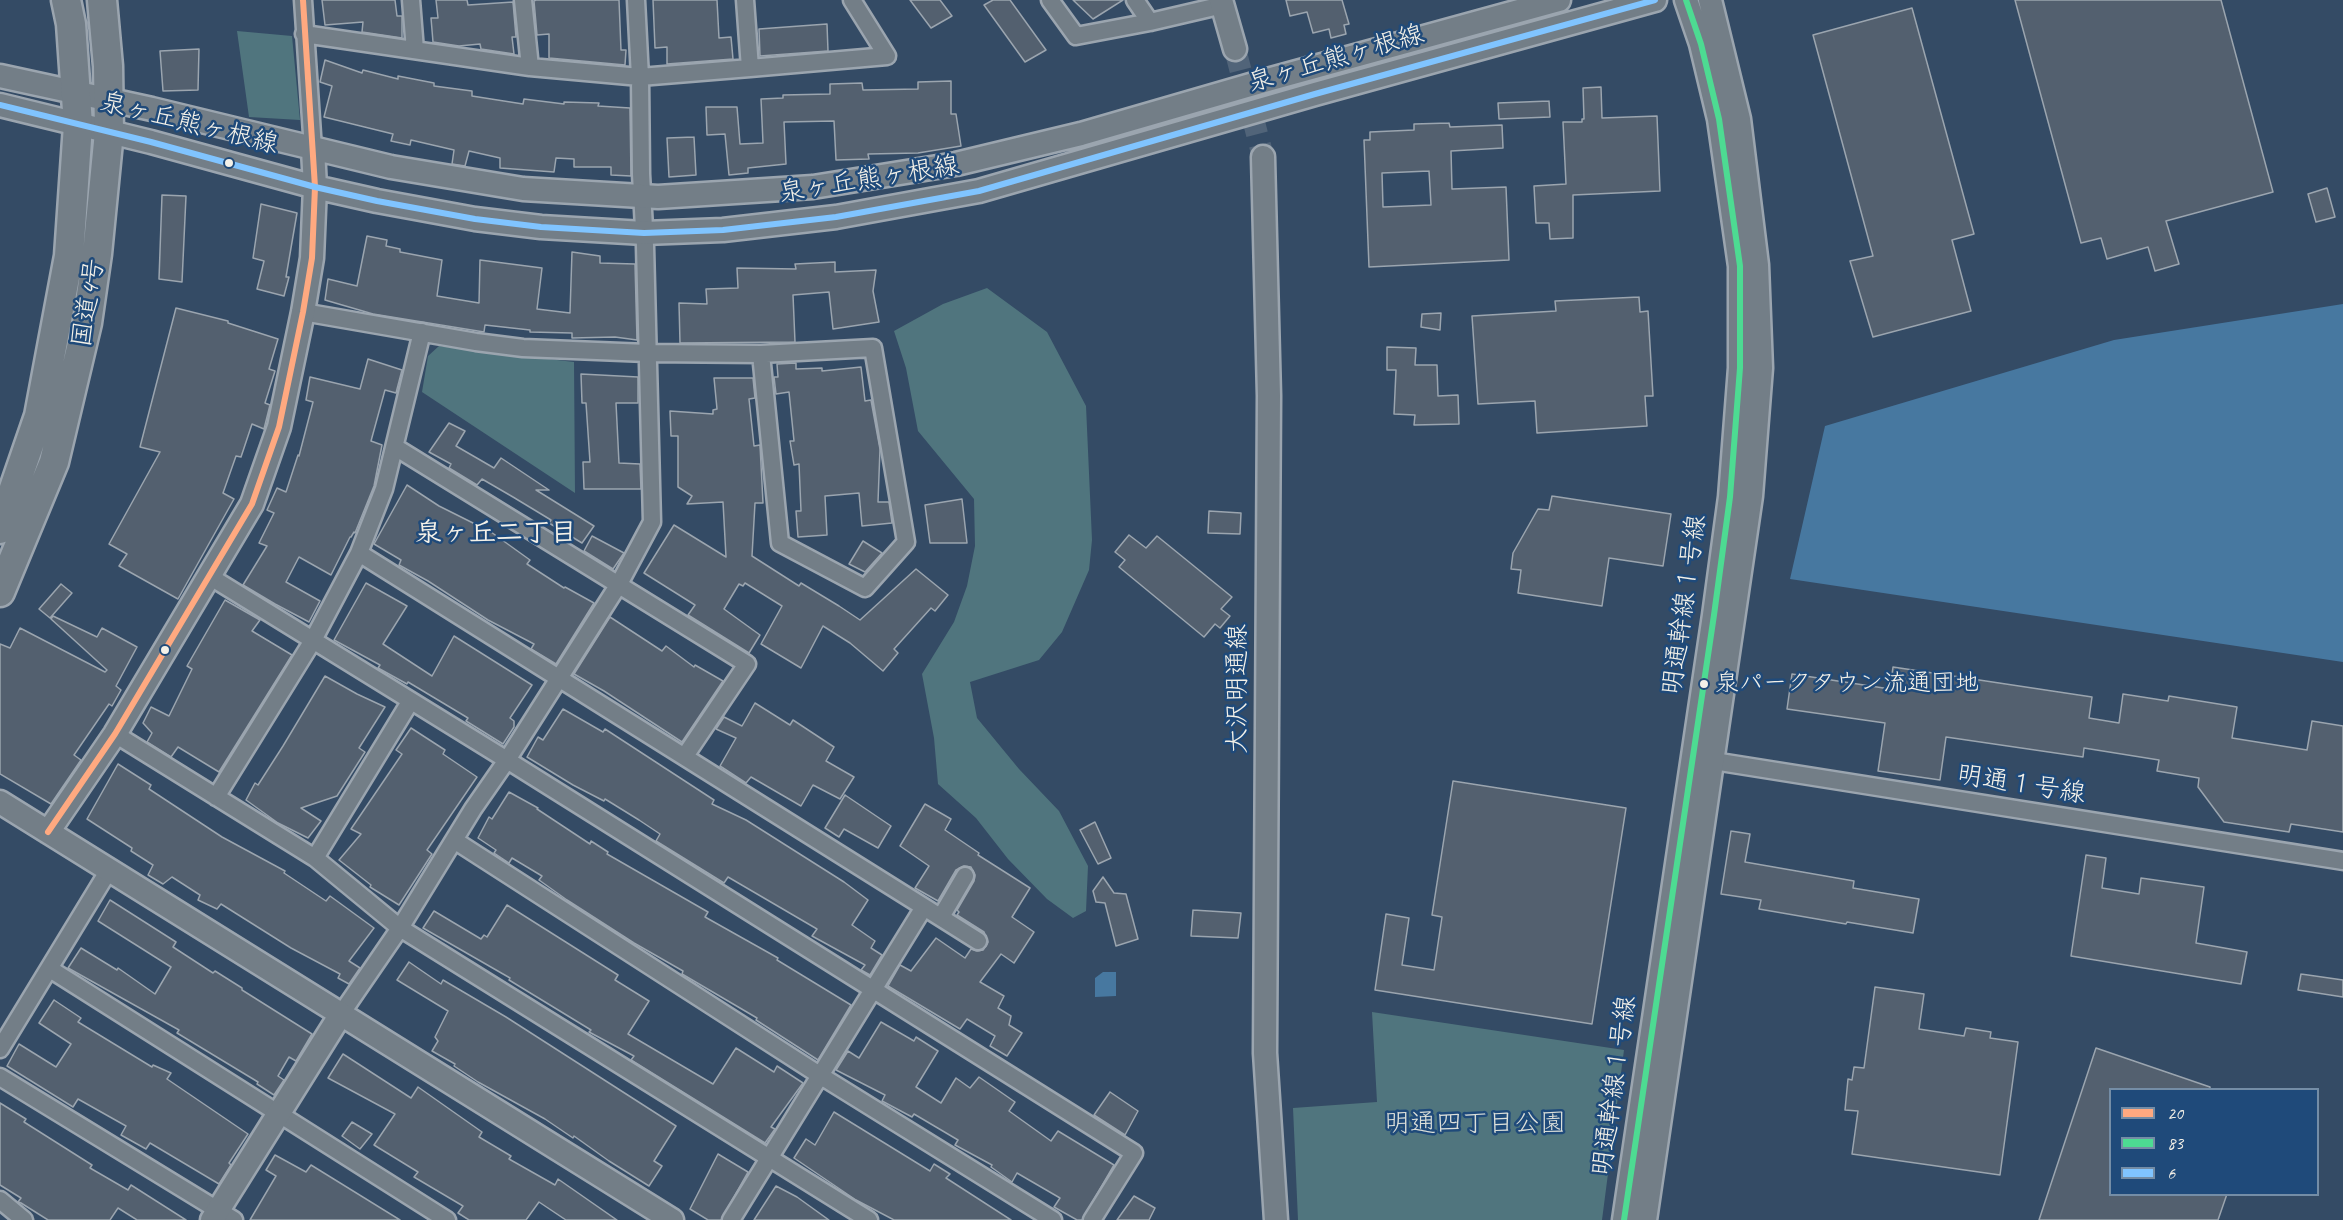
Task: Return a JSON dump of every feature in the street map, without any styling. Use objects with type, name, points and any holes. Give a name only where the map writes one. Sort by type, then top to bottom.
[{"type":"highway","name":"国道4号","points":[[0,529],[39,416],[69,256],[78,125],[71,24],[66,0]]},
{"type":"highway","name":"国道4号","points":[[0,592],[54,462],[74,388],[87,323],[98,254],[109,132],[102,0]]},
{"type":"street","points":[[48,832],[115,734],[252,504],[279,427],[312,258],[315,187],[303,0]]},
{"type":"street","points":[[411,0],[415,50]]},
{"type":"street","points":[[523,0],[530,67]]},
{"type":"street","points":[[0,1077],[221,1217],[278,1114],[341,1014],[400,928],[619,584],[652,522],[636,0]]},
{"type":"street","points":[[745,0],[750,68]]},
{"type":"street","points":[[304,34],[530,67],[640,77],[888,56],[852,0]]},
{"type":"street","points":[[1050,0],[1076,36],[1150,22],[1222,2],[1235,49]]},
{"type":"street","points":[[1135,0],[1150,22]]},
{"type":"street","name":"泉ヶ丘熊ヶ根線","points":[[0,76],[391,167],[523,189],[641,197],[813,187],[956,164],[1081,134],[1559,0]]},
{"type":"street","name":"泉ヶ丘熊ヶ根線","points":[[0,105],[315,187],[475,219],[541,227],[644,233],[723,230],[792,223],[904,206],[979,191],[1315,94],[1656,0]]},
{"type":"street","name":"明通幹線１号線","points":[[1624,1220],[1702,759],[1730,497],[1740,368],[1740,278],[1719,119],[1701,44],[1686,0]]},
{"type":"street","points":[[1645,1220],[1702,759],[1751,496],[1761,368],[1757,265],[1739,119],[1710,0]]},
{"type":"street","name":"大沢明通線","points":[[1263,157],[1269,396],[1265,1053],[1276,1220]]},
{"type":"street","points":[[303,312],[523,348],[647,353],[761,354],[873,348],[906,542],[865,588],[780,543],[761,354]]},
{"type":"street","points":[[216,797],[312,642],[359,553],[384,489],[422,332]]},
{"type":"street","points":[[395,447],[747,664],[685,756]]},
{"type":"street","points":[[359,553],[978,941]]},
{"type":"street","points":[[209,576],[1134,1153],[1092,1220]]},
{"type":"street","points":[[315,858],[410,702]]},
{"type":"street","points":[[115,734],[315,858],[400,928],[869,1220]]},
{"type":"street","name":"明通１号線","points":[[1702,759],[2343,861]]},
{"type":"street","points":[[0,802],[672,1220]]},
{"type":"street","points":[[454,840],[821,1076],[1053,1220]]},
{"type":"street","points":[[0,1049],[109,870]]},
{"type":"street","points":[[940,917],[965,876]]},
{"type":"street","points":[[731,1220],[874,992],[924,907]]},
{"type":"street","points":[[50,969],[447,1220]]},
{"type":"street","points":[[0,1200],[24,1220]]},
{"type":"green space","points":[[237,31],[292,36],[300,120],[249,117]]},
{"type":"green space","points":[[987,288],[1047,332],[1086,406],[1092,540],[1089,570],[1062,632],[1039,660],[970,682],[977,718],[1019,769],[1059,811],[1088,866],[1086,911],[1073,918],[1047,899],[1008,859],[976,818],[938,784],[934,738],[922,674],[954,622],[967,586],[975,546],[974,499],[918,431],[906,368],[894,331],[943,304]]},
{"type":"green space","points":[[439,346],[574,362],[575,493],[422,392],[428,356]]},
{"type":"green space","name":"明通四丁目公園","points":[[1372,1012],[1624,1050],[1602,1220],[1298,1220],[1293,1108],[1377,1102]]},
{"type":"water","points":[[2343,304],[2343,662],[1790,579],[1825,426],[2114,340]]},
{"type":"water","points":[[1103,972],[1116,972],[1116,996],[1095,997],[1095,978]]},
{"type":"building","points":[[322,0],[395,0],[397,16],[402,16],[402,38],[362,32],[363,22],[325,25]]},
{"type":"building","points":[[436,0],[467,0],[468,5],[513,2],[516,37],[512,37],[514,54],[481,49],[480,44],[459,46],[433,42],[431,18],[438,18]]},
{"type":"building","points":[[619,0],[621,50],[626,50],[625,65],[549,58],[549,34],[537,35],[534,1]]},
{"type":"building","points":[[653,0],[717,0],[719,38],[731,37],[733,59],[667,64],[667,47],[655,48]]},
{"type":"building","points":[[910,0],[940,0],[952,16],[931,28]]},
{"type":"building","points":[[993,0],[1010,0],[1046,50],[1025,62],[984,5]]},
{"type":"building","points":[[1073,0],[1123,0],[1093,19]]},
{"type":"building","points":[[1286,0],[1342,0],[1349,24],[1344,25],[1346,34],[1331,38],[1329,29],[1313,33],[1307,12],[1290,16]]},
{"type":"building","points":[[2015,0],[2221,0],[2273,192],[2166,221],[2179,264],[2155,271],[2148,247],[2107,259],[2101,238],[2081,243]]},
{"type":"building","points":[[1912,8],[1974,234],[1952,240],[1971,311],[1873,337],[1850,261],[1873,256],[1813,35]]},
{"type":"building","points":[[827,24],[828,51],[760,56],[759,29]]},
{"type":"building","points":[[199,49],[198,90],[163,91],[160,51]]},
{"type":"building","points":[[325,60],[362,73],[363,70],[398,79],[398,76],[434,83],[434,86],[472,91],[472,96],[523,104],[524,99],[564,104],[564,102],[599,103],[598,106],[630,108],[631,176],[611,175],[611,167],[574,167],[574,159],[556,158],[554,172],[500,168],[500,158],[469,151],[465,166],[452,164],[454,150],[411,140],[410,145],[391,141],[393,134],[324,117],[332,86],[320,82]]},
{"type":"building","points":[[951,81],[951,114],[956,114],[961,146],[918,153],[868,154],[869,159],[836,160],[834,121],[784,122],[786,164],[748,168],[748,173],[729,175],[725,134],[707,135],[706,107],[737,107],[740,144],[763,143],[761,99],[783,98],[783,95],[830,94],[830,84],[862,83],[863,90],[918,89],[918,82]]},
{"type":"building","points":[[1601,87],[1602,118],[1657,116],[1660,191],[1573,195],[1573,238],[1550,239],[1549,223],[1536,223],[1534,186],[1566,184],[1563,122],[1582,122],[1584,119],[1583,88]]},
{"type":"building","points":[[1549,101],[1550,117],[1499,119],[1498,103]]},
{"type":"building","points":[[1449,123],[1450,127],[1502,125],[1503,148],[1451,151],[1452,189],[1506,187],[1509,260],[1369,267],[1364,140],[1370,140],[1370,132],[1414,130],[1414,124]],"holes":[[[1429,171],[1431,205],[1383,207],[1382,173]]]},
{"type":"building","points":[[694,137],[696,175],[669,177],[667,138]]},
{"type":"building","points":[[2327,188],[2335,217],[2316,222],[2308,194]]},
{"type":"building","points":[[162,195],[186,196],[182,282],[159,279]]},
{"type":"building","points":[[261,204],[297,213],[286,277],[289,277],[284,296],[257,289],[264,261],[253,258]]},
{"type":"building","points":[[367,236],[387,240],[386,246],[400,249],[400,252],[442,260],[437,296],[479,303],[480,260],[542,268],[537,309],[570,313],[572,252],[600,256],[600,263],[635,264],[637,340],[615,337],[572,338],[572,333],[530,332],[530,330],[485,325],[484,332],[373,314],[325,300],[328,279],[357,286]]},
{"type":"building","points":[[835,262],[835,272],[876,270],[873,291],[879,322],[833,329],[829,292],[793,295],[795,342],[680,343],[679,303],[707,304],[706,289],[738,288],[737,268],[796,269],[795,264]]},
{"type":"building","points":[[1639,297],[1640,312],[1648,311],[1653,396],[1645,396],[1647,426],[1537,433],[1535,401],[1478,404],[1472,316],[1556,311],[1555,301]]},
{"type":"building","points":[[176,308],[228,321],[228,323],[278,339],[269,369],[275,371],[265,403],[270,405],[264,429],[252,424],[241,457],[236,456],[223,493],[234,499],[178,599],[119,566],[127,554],[109,544],[160,452],[140,447]]},
{"type":"building","points":[[1441,313],[1440,330],[1421,327],[1422,314]]},
{"type":"building","points":[[1387,347],[1416,348],[1415,365],[1437,365],[1438,396],[1458,395],[1459,424],[1414,425],[1415,415],[1394,414],[1396,370],[1387,370]]},
{"type":"building","points":[[368,359],[402,370],[396,393],[385,390],[371,441],[382,445],[374,486],[355,533],[350,537],[331,575],[299,557],[286,582],[320,601],[309,622],[243,585],[267,546],[259,543],[274,513],[267,510],[277,488],[286,492],[299,456],[313,402],[306,400],[310,377],[360,389]]},
{"type":"building","points":[[796,363],[796,369],[822,368],[822,371],[861,367],[865,401],[871,400],[880,449],[878,502],[889,502],[892,523],[862,526],[859,493],[825,496],[827,535],[798,537],[796,511],[801,511],[799,464],[794,465],[790,441],[794,441],[789,392],[776,394],[774,377],[778,377],[777,364]]},
{"type":"building","points":[[581,374],[638,377],[638,403],[616,403],[619,463],[640,464],[641,489],[584,489],[583,462],[590,462],[586,403],[582,403]]},
{"type":"building","points":[[714,378],[753,378],[755,398],[749,399],[754,446],[760,445],[763,503],[755,503],[752,556],[799,586],[801,583],[860,620],[916,569],[948,595],[935,611],[931,608],[894,649],[898,653],[883,671],[850,643],[823,626],[801,668],[761,644],[782,606],[745,583],[743,586],[739,584],[724,609],[760,635],[749,653],[688,615],[695,605],[644,573],[674,525],[726,557],[723,502],[687,504],[692,496],[678,487],[678,436],[671,436],[670,411],[713,414],[713,410],[717,409]]},
{"type":"building","points":[[449,423],[465,431],[456,446],[494,468],[501,458],[549,490],[536,490],[594,526],[582,543],[549,523],[551,520],[513,497],[482,479],[477,485],[449,468],[451,464],[429,452]]},
{"type":"building","points":[[407,485],[439,506],[491,532],[530,560],[527,564],[564,588],[594,603],[556,664],[531,649],[534,644],[488,620],[399,565],[401,560],[374,544]]},
{"type":"building","points":[[1552,496],[1671,514],[1663,566],[1609,558],[1602,606],[1518,593],[1521,570],[1511,569],[1513,553],[1538,509],[1549,510]]},
{"type":"building","points":[[962,499],[967,543],[930,543],[925,505]]},
{"type":"building","points":[[1209,511],[1241,513],[1240,534],[1208,533]]},
{"type":"building","points":[[1129,535],[1146,548],[1157,536],[1232,597],[1221,609],[1230,616],[1220,628],[1215,624],[1204,637],[1119,567],[1125,560],[1115,552]]},
{"type":"building","points":[[592,536],[624,553],[613,569],[584,551]]},
{"type":"building","points":[[863,541],[882,553],[865,572],[849,564]]},
{"type":"building","points":[[366,583],[407,606],[383,644],[432,676],[454,636],[532,685],[510,718],[514,721],[514,727],[503,744],[466,721],[468,718],[408,682],[407,684],[378,668],[380,665],[334,640]]},
{"type":"building","points":[[61,584],[72,593],[50,618],[39,609]]},
{"type":"building","points":[[225,600],[260,620],[252,631],[292,655],[219,772],[178,747],[171,757],[147,742],[152,733],[143,723],[151,707],[169,716],[192,669],[187,666]]},
{"type":"building","points":[[53,616],[97,637],[102,628],[137,647],[116,686],[121,690],[112,706],[109,704],[74,755],[81,760],[51,804],[0,774],[0,644],[10,648],[20,628],[105,672],[107,670],[51,619]]},
{"type":"building","points":[[610,617],[662,651],[666,646],[694,667],[695,665],[723,681],[682,742],[574,674]]},
{"type":"building","points":[[1893,667],[2092,697],[2089,718],[2119,723],[2123,694],[2168,701],[2169,696],[2237,707],[2232,738],[2307,750],[2312,721],[2343,726],[2343,832],[2291,824],[2289,832],[2224,822],[2198,787],[2199,778],[2157,771],[2159,760],[2084,748],[2083,757],[1946,737],[1940,780],[1878,771],[1885,723],[1787,709],[1792,674],[1890,689]]},
{"type":"building","points":[[325,676],[385,707],[359,748],[365,752],[337,796],[301,808],[321,821],[308,838],[278,823],[246,800],[255,783],[258,785],[283,746]]},
{"type":"building","points":[[755,703],[790,725],[793,720],[834,747],[826,761],[854,777],[840,799],[813,785],[801,806],[751,777],[746,783],[720,766],[736,738],[716,729],[724,717],[742,726]]},
{"type":"building","points":[[563,709],[603,732],[605,729],[714,800],[712,804],[746,820],[844,882],[868,900],[852,925],[875,941],[871,948],[882,955],[870,975],[861,970],[865,965],[812,936],[817,929],[728,877],[724,883],[656,841],[660,834],[639,820],[605,799],[604,801],[573,785],[527,757],[538,737],[543,740]]},
{"type":"building","points":[[411,728],[445,750],[443,754],[477,777],[427,850],[432,854],[399,905],[370,887],[371,885],[339,860],[361,834],[351,829],[402,754],[396,750]]},
{"type":"building","points":[[118,764],[151,785],[149,789],[222,837],[285,871],[284,873],[326,901],[330,896],[374,928],[349,961],[360,968],[349,984],[338,978],[340,974],[291,948],[221,904],[217,909],[198,900],[200,895],[172,877],[163,884],[148,875],[153,865],[131,851],[132,848],[87,819]]},
{"type":"building","points":[[1453,781],[1626,808],[1592,1024],[1375,990],[1386,914],[1409,918],[1402,965],[1434,970],[1442,917],[1432,915]]},
{"type":"building","points":[[509,792],[538,808],[590,844],[591,841],[608,852],[607,854],[708,912],[705,917],[778,958],[777,960],[851,1005],[818,1060],[756,1020],[757,1018],[682,974],[683,971],[567,900],[539,880],[542,876],[512,858],[509,863],[494,853],[496,850],[478,838],[489,817],[492,819]]},
{"type":"building","points":[[845,795],[891,826],[878,848],[844,829],[839,837],[825,828]]},
{"type":"building","points":[[925,804],[951,819],[945,830],[979,853],[978,855],[1030,888],[1012,917],[1034,932],[1014,963],[1001,954],[980,982],[1004,996],[998,1008],[1011,1016],[1009,1025],[1022,1033],[1007,1056],[990,1046],[995,1036],[967,1019],[960,1029],[888,986],[900,965],[911,971],[936,938],[965,958],[971,949],[983,950],[988,942],[984,932],[957,915],[959,912],[957,910],[974,881],[975,875],[971,867],[964,866],[956,870],[938,901],[915,888],[929,866],[900,846]]},
{"type":"building","points":[[1095,822],[1111,858],[1098,864],[1080,830]]},
{"type":"building","points":[[1731,831],[1750,834],[1745,862],[1854,881],[1853,888],[1919,899],[1913,933],[1759,909],[1761,900],[1721,894]]},
{"type":"building","points":[[2086,855],[2106,858],[2102,888],[2139,894],[2141,878],[2204,887],[2196,943],[2247,952],[2241,984],[2071,956]]},
{"type":"building","points":[[1103,877],[1114,893],[1126,894],[1138,939],[1116,946],[1105,903],[1096,902],[1093,891]]},
{"type":"building","points":[[110,900],[176,942],[173,947],[213,973],[215,971],[312,1034],[296,1061],[289,1057],[278,1076],[284,1080],[274,1095],[257,1084],[258,1082],[177,1033],[179,1030],[68,968],[81,948],[117,970],[118,968],[155,994],[171,967],[98,921]]},
{"type":"building","points":[[507,905],[618,975],[615,980],[649,1001],[628,1034],[713,1084],[736,1048],[774,1072],[777,1066],[803,1083],[771,1127],[775,1129],[765,1143],[631,1060],[634,1056],[589,1032],[591,1030],[509,980],[510,978],[423,928],[434,911],[481,939],[484,935],[487,937]]},
{"type":"building","points":[[1193,910],[1241,913],[1238,938],[1191,936]]},
{"type":"building","points":[[409,962],[441,984],[443,980],[506,1017],[676,1126],[654,1161],[662,1166],[649,1186],[574,1136],[573,1138],[545,1119],[478,1082],[454,1066],[455,1064],[432,1051],[438,1041],[435,1037],[448,1011],[397,980]]},
{"type":"building","points":[[2301,974],[2343,980],[2343,997],[2298,990]]},
{"type":"building","points":[[1875,987],[1924,994],[1919,1029],[1964,1036],[1966,1028],[1991,1032],[1990,1038],[2018,1042],[2000,1175],[1852,1154],[1858,1111],[1845,1110],[1848,1079],[1852,1080],[1854,1067],[1864,1068]]},
{"type":"building","points":[[54,1000],[81,1018],[78,1022],[152,1067],[153,1065],[171,1073],[167,1079],[248,1134],[229,1163],[231,1165],[219,1184],[150,1143],[146,1149],[121,1135],[126,1126],[78,1099],[73,1107],[7,1066],[19,1044],[56,1067],[71,1044],[39,1023]]},
{"type":"building","points":[[881,1022],[914,1041],[916,1037],[938,1051],[916,1087],[941,1103],[956,1078],[970,1088],[979,1077],[1015,1102],[1009,1111],[1051,1141],[1058,1131],[1114,1165],[1082,1220],[1077,1220],[1054,1207],[1060,1198],[1017,1173],[1012,1182],[991,1167],[992,1165],[955,1145],[958,1140],[914,1114],[912,1117],[882,1101],[885,1095],[836,1070],[848,1051],[859,1058]]},
{"type":"building","points":[[2096,1048],[2210,1087],[2109,1088],[2109,1196],[2226,1196],[2218,1220],[2039,1220]]},
{"type":"building","points":[[343,1054],[411,1098],[418,1087],[482,1132],[479,1137],[511,1156],[509,1159],[555,1185],[558,1179],[617,1220],[566,1220],[539,1202],[526,1220],[469,1220],[458,1213],[463,1206],[414,1177],[418,1172],[374,1145],[395,1114],[328,1078]]},
{"type":"building","points":[[1110,1092],[1138,1111],[1125,1135],[1094,1115]]},
{"type":"building","points":[[0,1103],[26,1119],[24,1122],[92,1165],[90,1168],[128,1190],[131,1185],[186,1220],[137,1220],[118,1208],[110,1220],[48,1220],[18,1202],[21,1198],[0,1185]]},
{"type":"building","points":[[834,1112],[930,1171],[934,1164],[950,1174],[946,1178],[1011,1220],[894,1220],[856,1200],[794,1158],[806,1139],[815,1145]]},
{"type":"building","points":[[352,1122],[372,1134],[360,1149],[342,1136]]},
{"type":"building","points":[[718,1154],[748,1172],[721,1220],[708,1220],[690,1209]]},
{"type":"building","points":[[275,1155],[306,1172],[311,1165],[400,1220],[250,1220],[276,1176],[266,1170]]},
{"type":"building","points":[[776,1186],[797,1197],[829,1220],[754,1220]]},
{"type":"building","points":[[1134,1196],[1155,1208],[1149,1220],[1117,1220]]},
{"type":"tunnel","points":[[1235,49],[1263,157]]},
{"type":"transit line","name":"20","points":[[48,832],[115,734],[252,504],[279,427],[312,258],[315,187],[303,0]]},
{"type":"transit line","name":"6","points":[[0,105],[151,142],[315,187],[475,219],[541,227],[644,233],[723,230],[836,217],[979,191],[1315,94],[1655,0]]},
{"type":"transit line","name":"83","points":[[1624,1220],[1714,615],[1730,497],[1740,368],[1740,266],[1719,119],[1701,44],[1686,0]]},
{"type":"place","name":"泉パークタウン流通団地","points":[[1704,684]]},
{"type":"district","name":"泉ヶ丘二丁目","points":[[496,534]]}]
